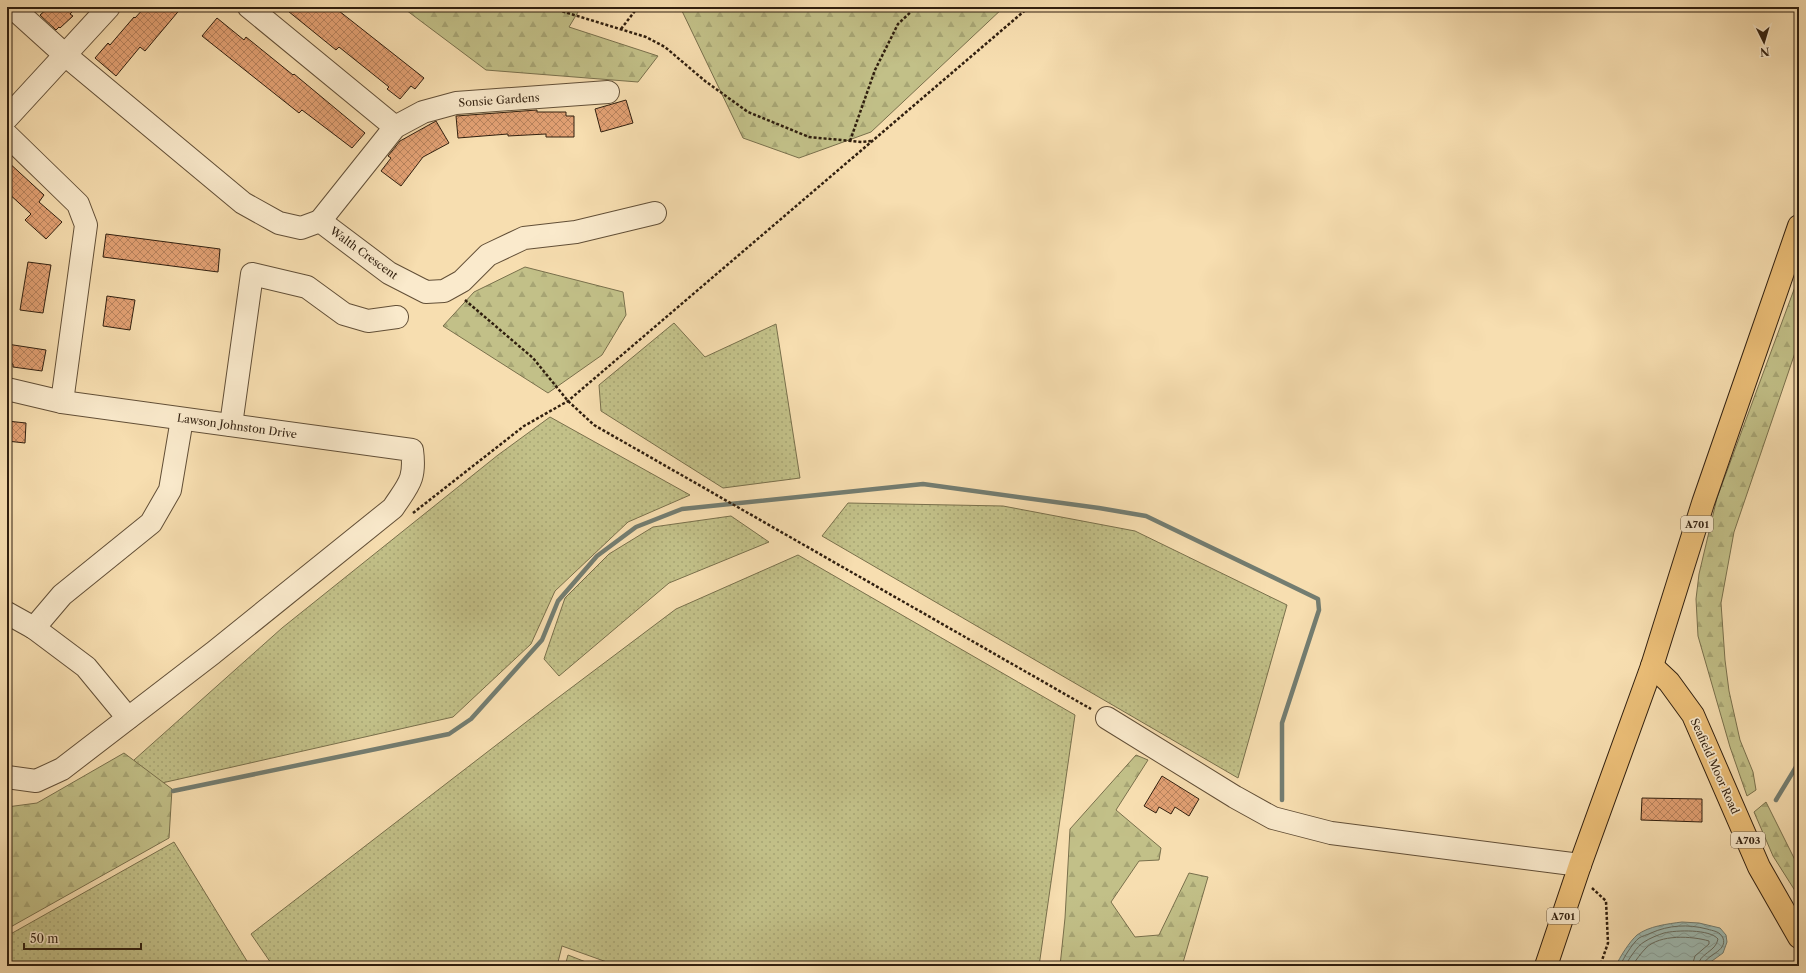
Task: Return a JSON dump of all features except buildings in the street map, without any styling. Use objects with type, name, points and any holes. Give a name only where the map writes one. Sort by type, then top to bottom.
[{"type":"main road","name":"A701","points":[[1546,966],[1578,870],[1652,666],[1703,503],[1799,226]]},
{"type":"main road","name":"Seafield Moor Road","points":[[1652,666],[1669,682],[1693,715],[1759,867],[1799,937]]},
{"type":"street","name":"Walth Crescent","points":[[12,7],[64,54],[243,203],[279,223],[301,228],[320,221],[389,273],[426,292],[444,291],[462,281],[488,255],[524,238],[576,232],[655,214]]},
{"type":"street","points":[[7,118],[64,54],[109,7]]},
{"type":"street","points":[[249,7],[395,127]]},
{"type":"street","name":"Sonsie Gardens","points":[[320,221],[395,127],[423,112],[456,103],[608,92]]},
{"type":"street","points":[[7,135],[78,204],[86,225],[62,402]]},
{"type":"street","points":[[231,425],[252,274],[307,287],[344,314],[368,321],[397,317]]},
{"type":"street","name":"Lawson Johnston Drive","points":[[7,389],[62,402],[412,450],[414,468],[411,482],[393,508],[128,718]]},
{"type":"street","points":[[34,628],[62,595],[151,523],[170,490],[182,419]]},
{"type":"street","points":[[7,613],[34,628],[86,667],[128,718],[62,769],[36,781],[7,777]]},
{"type":"street","points":[[1107,718],[1235,797],[1274,818],[1331,833],[1578,870]]},
{"type":"path","points":[[548,7],[646,37],[665,47],[705,82],[748,112],[809,137],[850,141],[872,141]]},
{"type":"path","points":[[621,29],[638,7]]},
{"type":"path","points":[[850,141],[875,70],[898,24],[916,7]]},
{"type":"path","points":[[407,518],[524,426],[568,401],[1029,7]]},
{"type":"path","points":[[450,287],[533,358],[568,401],[594,425],[1107,718]]},
{"type":"path","points":[[1578,870],[1606,901],[1608,943],[1600,966]]},
{"type":"green space","points":[[402,7],[581,7],[569,27],[658,56],[638,82],[486,70]]},
{"type":"green space","points":[[686,7],[1004,7],[871,132],[799,158],[743,138],[682,11]]},
{"type":"green space","points":[[525,267],[623,292],[626,315],[602,355],[548,393],[443,326],[474,292]]},
{"type":"green space","points":[[1799,276],[1799,341],[1734,532],[1721,603],[1729,691],[1740,740],[1753,772],[1756,790],[1747,796],[1730,747],[1698,636],[1696,599],[1699,574],[1717,498]]},
{"type":"green space","points":[[674,323],[705,357],[776,324],[800,478],[723,488],[601,411],[599,385]]},
{"type":"green space","points":[[550,417],[690,495],[628,522],[555,591],[531,644],[453,717],[153,785],[134,760],[282,628],[498,455]]},
{"type":"green space","points":[[848,503],[1003,506],[1135,531],[1287,605],[1238,778],[822,536]]},
{"type":"green space","points":[[731,516],[769,542],[669,583],[559,676],[544,659],[565,598],[609,554],[653,527]]},
{"type":"green space","points":[[798,555],[1075,715],[1039,966],[618,966],[562,946],[557,966],[273,966],[251,934],[547,706],[676,609]]},
{"type":"green space","points":[[124,753],[172,789],[169,838],[7,929],[7,807],[37,803]]},
{"type":"green space","points":[[1136,755],[1148,760],[1116,810],[1161,848],[1159,860],[1139,861],[1111,902],[1135,937],[1159,935],[1189,873],[1208,877],[1182,966],[1060,966],[1065,918],[1070,829]]},
{"type":"green space","points":[[1766,802],[1799,868],[1799,897],[1773,856],[1754,812]]},
{"type":"green space","points":[[174,842],[250,966],[7,966],[7,936]]},
{"type":"green space","points":[[568,955],[596,966],[565,966]]},
{"type":"water","points":[[1682,922],[1699,923],[1720,928],[1726,935],[1727,942],[1723,953],[1705,966],[1616,966],[1631,941],[1637,935],[1653,927]]},
{"type":"waterway","points":[[173,791],[449,734],[471,719],[542,640],[558,601],[597,556],[636,527],[682,509],[923,484],[1099,508],[1146,516],[1318,599],[1319,610],[1282,723],[1282,800]]},
{"type":"waterway","points":[[1776,800],[1799,762]]}]
